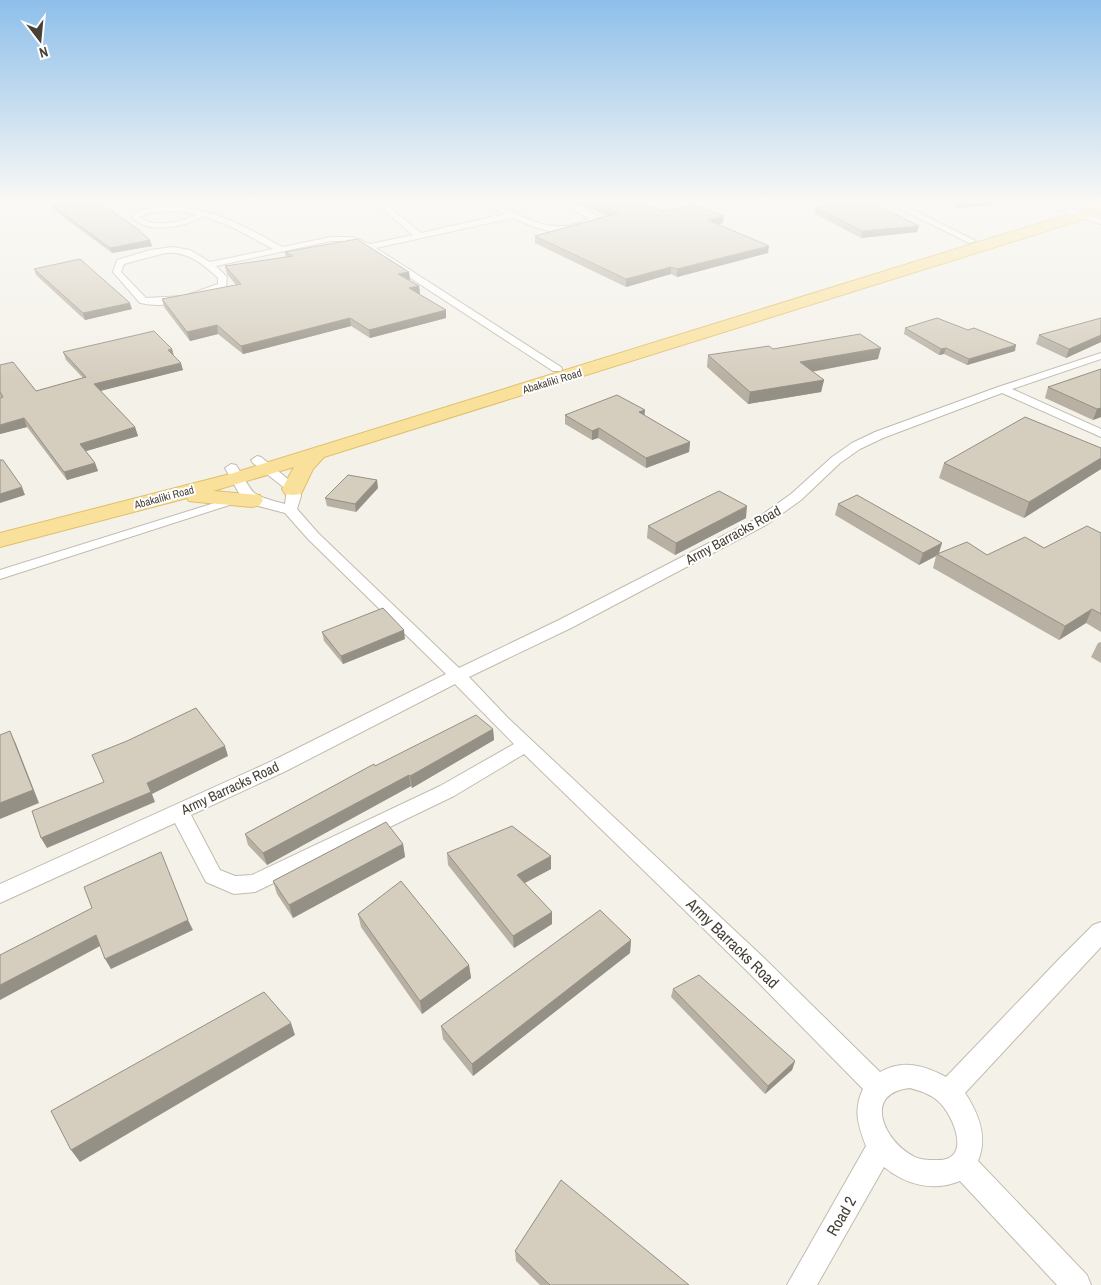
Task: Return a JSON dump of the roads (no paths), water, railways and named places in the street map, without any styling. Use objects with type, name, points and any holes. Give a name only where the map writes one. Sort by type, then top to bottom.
[{"type":"main road","name":"Abakaliki Road","points":[[0,540],[169,495],[557,369],[914,259]]},
{"type":"main road","name":"Abakaliki Road","points":[[262,464],[317,453],[937,259]]},
{"type":"main road","points":[[293,489],[308,460],[317,453]]},
{"type":"main road","name":"Abakaliki Road","points":[[0,526],[234,473]]},
{"type":"main road","points":[[169,495],[246,500]]},
{"type":"street","points":[[128,259],[120,262],[117,272],[143,300],[158,302],[191,296],[223,285],[222,277],[197,259]]},
{"type":"street","points":[[208,265],[237,259]]},
{"type":"street","points":[[387,259],[557,369]]},
{"type":"street","name":"Army Barracks Road","points":[[0,894],[280,766],[565,624],[761,522],[777,512],[836,460],[856,446],[879,435],[1002,389],[1101,356]]},
{"type":"street","points":[[1002,389],[1101,433]]},
{"type":"street","points":[[0,576],[246,500],[290,510],[294,496],[293,489],[262,464]]},
{"type":"street","points":[[234,473],[246,500]]},
{"type":"street","name":"Army Barracks Road","points":[[290,510],[313,536],[458,676],[526,746],[755,964],[878,1087]]},
{"type":"street","points":[[179,812],[213,876],[234,885],[256,883],[342,840],[438,796],[526,746]]},
{"type":"street","points":[[948,1093],[1101,932]]},
{"type":"street","points":[[910,1076],[930,1081],[948,1093],[962,1110],[970,1129],[970,1148],[962,1164],[949,1173],[932,1176],[913,1171],[896,1162],[881,1146],[872,1131],[869,1114],[871,1100],[878,1087],[892,1078],[910,1076]]},
{"type":"street","name":"Road 2","points":[[801,1285],[881,1146]]},
{"type":"street","points":[[962,1164],[1077,1285]]}]
